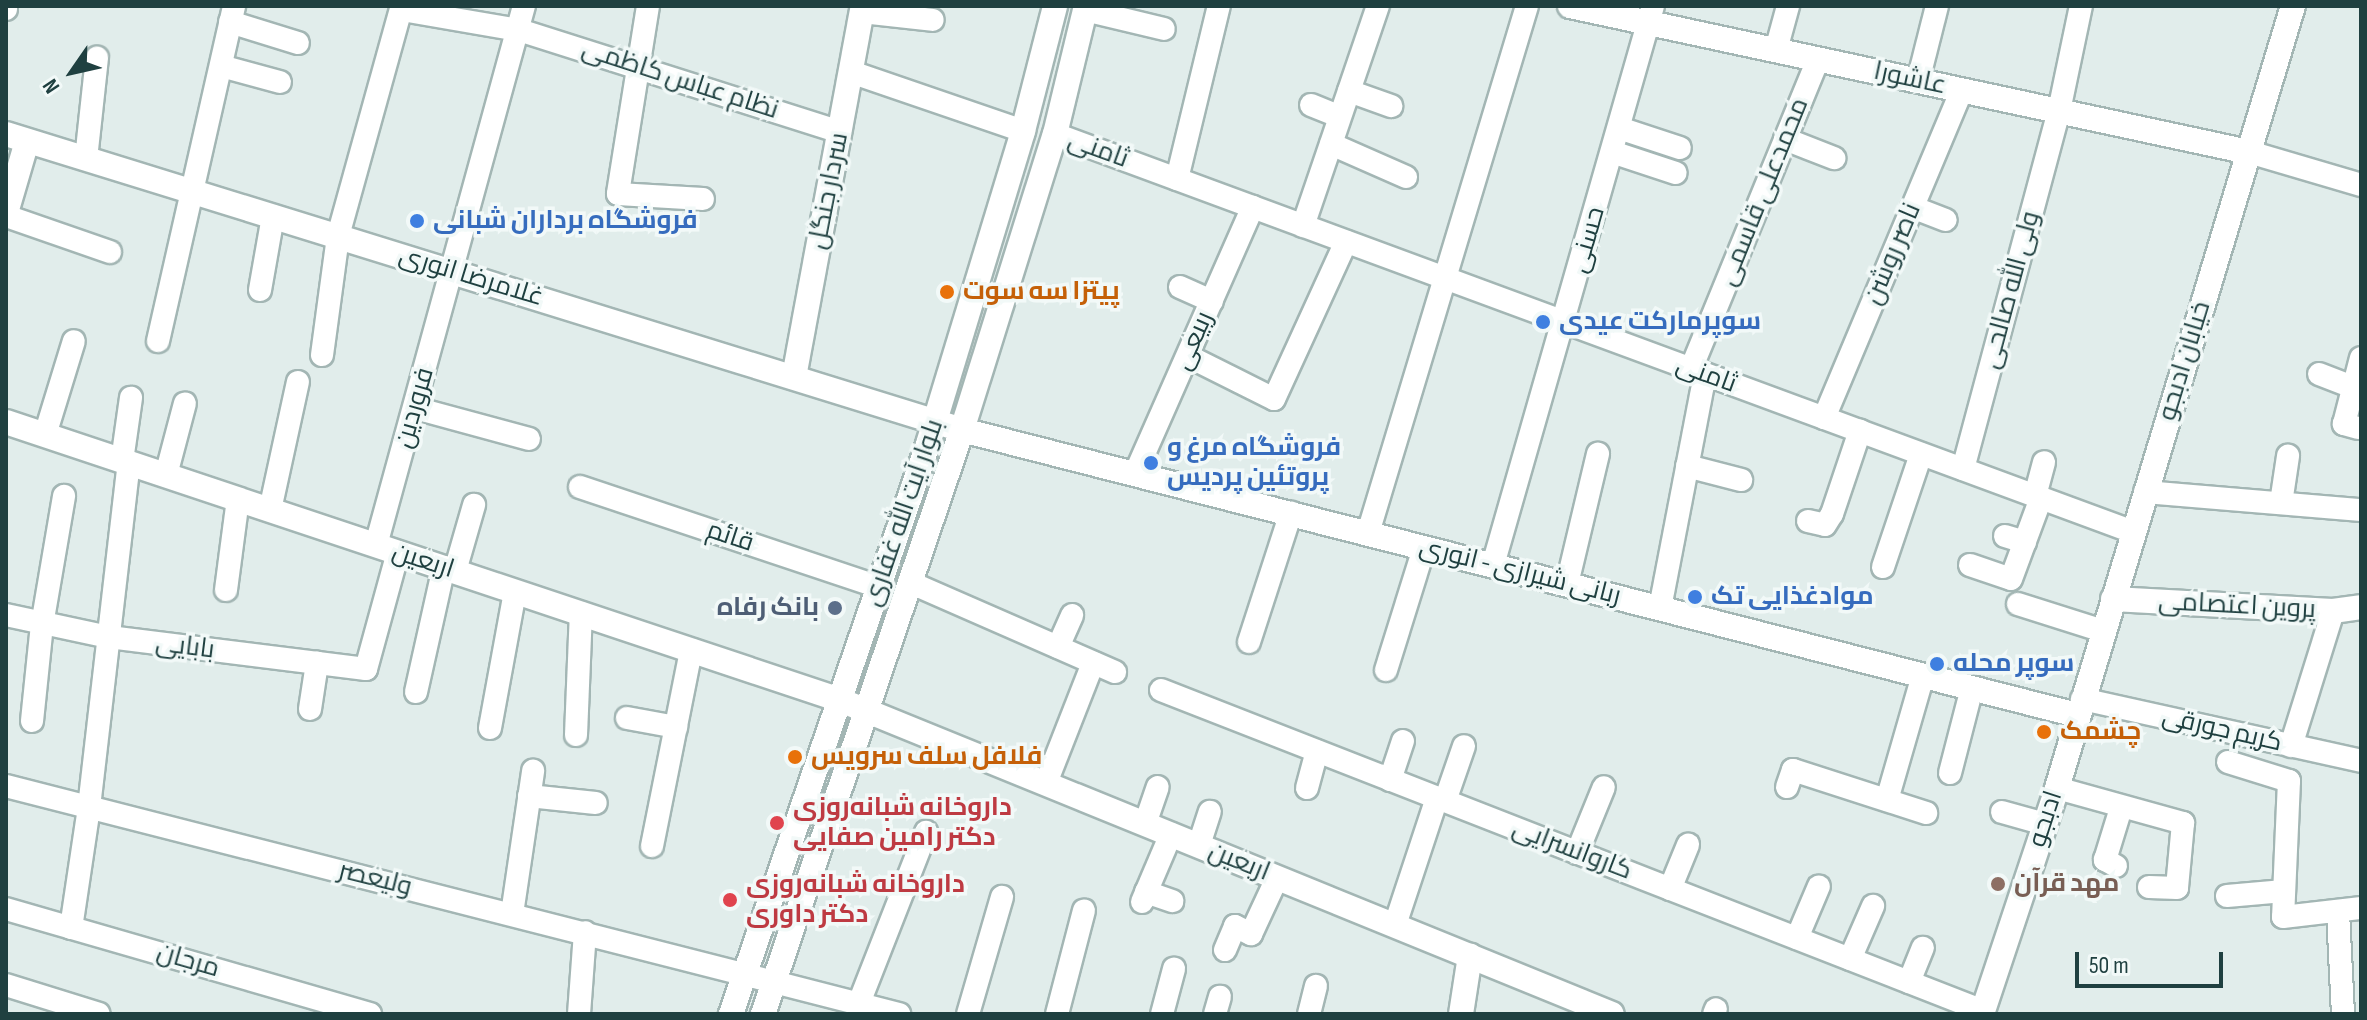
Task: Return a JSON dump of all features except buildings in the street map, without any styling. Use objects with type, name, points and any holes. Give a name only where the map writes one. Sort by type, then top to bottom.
[{"type":"street","name":"فروردین","points":[[366,669],[415,408],[524,6]]},
{"type":"street","points":[[648,6],[618,194],[703,199]]},
{"type":"street","name":"بلوار آیت الله غفاری","points":[[731,1014],[935,420],[1023,131],[1055,6]]},
{"type":"street","points":[[1177,179],[1219,6]]},
{"type":"street","points":[[1303,226],[1378,6]]},
{"type":"street","points":[[1368,533],[1527,6]]},
{"type":"street","name":"عاشورا","points":[[1570,6],[1651,14],[1776,50],[2249,152]]},
{"type":"street","points":[[1776,50],[1788,6]]},
{"type":"street","points":[[1918,81],[1937,6]]},
{"type":"street","name":"ولی الله صالحی","points":[[1963,469],[2059,111],[2081,6]]},
{"type":"street","name":"خیابان ادبجو","points":[[2080,707],[2293,6]]},
{"type":"street","name":"نظام عباس کاظمی","points":[[402,8],[519,30],[840,132]]},
{"type":"street","points":[[322,355],[338,236],[402,8]]},
{"type":"street","points":[[1085,8],[1164,29]]},
{"type":"street","name":"بلوار آیت الله غفاری","points":[[763,1014],[962,430],[1055,134],[1085,8]]},
{"type":"street","points":[[863,9],[933,20]]},
{"type":"street","name":"سردار جنگل","points":[[794,377],[863,9]]},
{"type":"street","points":[[158,341],[232,14],[298,43]]},
{"type":"street","name":"حسنی","points":[[1493,565],[1651,14]]},
{"type":"street","points":[[86,159],[97,58]]},
{"type":"street","name":"محمدعلی قاسمی","points":[[1660,608],[1687,466],[1698,372],[1818,59]]},
{"type":"street","points":[[221,66],[280,82]]},
{"type":"street","points":[[851,72],[1023,131]]},
{"type":"street","name":"ناصر روشن","points":[[1824,418],[1962,90]]},
{"type":"street","points":[[1349,91],[1391,106]]},
{"type":"street","points":[[1311,105],[1340,117]]},
{"type":"street","points":[[1619,128],[1680,148]]},
{"type":"street","name":"ثامنی","points":[[1055,134],[2133,532]]},
{"type":"street","points":[[16,138],[6,214],[110,252]]},
{"type":"street","name":"غلامرضا انوری","points":[[16,138],[962,430]]},
{"type":"street","points":[[1785,139],[1834,158]]},
{"type":"street","points":[[1331,144],[1406,177]]},
{"type":"street","points":[[1612,152],[1676,173]]},
{"type":"street","points":[[2249,152],[2361,185]]},
{"type":"street","name":"ربیعی","points":[[1135,474],[1253,207]]},
{"type":"street","points":[[1912,207],[1946,220]]},
{"type":"street","points":[[260,290],[273,216]]},
{"type":"street","points":[[1188,356],[1274,399],[1346,242]]},
{"type":"street","points":[[1180,287],[1212,301]]},
{"type":"street","points":[[45,435],[74,341]]},
{"type":"street","points":[[2358,428],[2344,424],[2361,358]]},
{"type":"street","points":[[2319,374],[2353,387]]},
{"type":"street","points":[[270,510],[298,382]]},
{"type":"street","points":[[71,928],[109,637],[131,398]]},
{"type":"street","points":[[166,475],[185,403]]},
{"type":"street","points":[[415,408],[529,439]]},
{"type":"street","name":"اربعین","points":[[6,422],[840,700],[1612,1014]]},
{"type":"street","name":"ربانی شیرازی - انوری","points":[[962,430],[1972,688],[2080,707]]},
{"type":"street","points":[[1808,521],[1825,525],[1832,514],[1860,431]]},
{"type":"street","points":[[1567,584],[1598,454]]},
{"type":"street","points":[[1883,567],[1921,454]]},
{"type":"street","points":[[2281,503],[2288,456]]},
{"type":"street","points":[[1970,565],[2011,579],[2015,539],[2038,497],[2044,462]]},
{"type":"street","points":[[1687,466],[1741,480]]},
{"type":"street","name":"قائم","points":[[580,487],[879,587]]},
{"type":"street","points":[[2145,492],[2361,510]]},
{"type":"street","points":[[32,721],[42,625],[64,496]]},
{"type":"street","points":[[226,590],[238,499]]},
{"type":"street","points":[[416,692],[449,569],[474,505]]},
{"type":"street","points":[[1249,642],[1291,513]]},
{"type":"street","points":[[1386,670],[1424,548]]},
{"type":"street","points":[[909,582],[1115,672]]},
{"type":"street","points":[[490,728],[515,592]]},
{"type":"street","name":"پروین اعتصامی","points":[[2113,599],[2333,611],[2361,607]]},
{"type":"street","points":[[2018,604],[2103,631]]},
{"type":"street","points":[[2291,746],[2333,611]]},
{"type":"street","points":[[576,735],[581,613]]},
{"type":"street","name":"بابایی","points":[[6,615],[109,637],[366,669]]},
{"type":"street","points":[[1058,647],[1072,615]]},
{"type":"street","points":[[652,846],[691,650]]},
{"type":"street","points":[[310,709],[317,663]]},
{"type":"street","points":[[1046,783],[1093,663]]},
{"type":"street","points":[[1887,800],[1923,675]]},
{"type":"street","points":[[1950,773],[1972,688]]},
{"type":"street","name":"کاروانسرایی","points":[[1161,690],[1982,1012]]},
{"type":"street","name":"کریم جورقی","points":[[2080,707],[2361,761]]},
{"type":"street","name":"ادبجو","points":[[1982,1012],[2057,788],[2080,707]]},
{"type":"street","points":[[627,718],[676,727]]},
{"type":"street","points":[[1390,780],[1403,741]]},
{"type":"street","points":[[1395,925],[1464,746]]},
{"type":"street","points":[[1307,788],[1317,751]]},
{"type":"street","points":[[2228,762],[2289,781],[2283,917],[2361,908]]},
{"type":"street","points":[[1787,787],[1793,770],[1926,813]]},
{"type":"street","points":[[512,914],[533,771]]},
{"type":"street","name":"ولیعصر","points":[[6,786],[774,981]]},
{"type":"street","points":[[1145,824],[1158,787]]},
{"type":"street","points":[[1577,853],[1604,787]]},
{"type":"street","points":[[2057,788],[2183,823],[2177,888],[2149,887]]},
{"type":"street","points":[[529,796],[596,803]]},
{"type":"street","points":[[2116,866],[2105,860],[2121,808]]},
{"type":"street","points":[[1199,845],[1210,812]]},
{"type":"street","points":[[2002,812],[2045,824]]},
{"type":"street","points":[[859,1003],[926,832]]},
{"type":"street","points":[[1171,834],[1144,897],[1172,901]]},
{"type":"street","points":[[1670,889],[1688,845]]},
{"type":"street","points":[[1225,950],[1235,926],[1251,934],[1277,878]]},
{"type":"street","points":[[1797,938],[1819,886]]},
{"type":"street","points":[[2227,896],[2284,891]]},
{"type":"street","points":[[968,1014],[1002,897]]},
{"type":"street","points":[[1850,959],[1873,906]]},
{"type":"street","name":"مرجان","points":[[6,909],[370,1014]]},
{"type":"street","points":[[1057,1014],[1084,910]]},
{"type":"street","points":[[2338,912],[2343,1014]]},
{"type":"street","points":[[579,1014],[585,932]]},
{"type":"street","points":[[1909,982],[1923,948]]},
{"type":"street","points":[[1461,1014],[1470,956]]},
{"type":"street","points":[[1162,1014],[1174,969]]},
{"type":"street","points":[[774,981],[899,1014]]},
{"type":"street","points":[[6,985],[99,1014]]},
{"type":"street","points":[[1309,1014],[1316,986]]},
{"type":"place","name":"فروشگاه برداران شبانی","points":[[417,221]]},
{"type":"place","name":"پیتزا سه سوت","points":[[947,292]]},
{"type":"place","name":"سوپرمارکت عیدی","points":[[1543,322]]},
{"type":"place","name":"فروشگاه مرغ و پروتئین پردیس","points":[[1151,463]]},
{"type":"place","name":"موادغذایی تک","points":[[1695,597]]},
{"type":"place","name":"بانک رفاه","points":[[835,608]]},
{"type":"place","name":"سوپر محله","points":[[1937,664]]},
{"type":"place","name":"چشمک","points":[[2044,732]]},
{"type":"place","name":"فلافل سلف سرویس","points":[[795,757]]},
{"type":"place","name":"داروخانه شبانه‌روزی دکتر رامین صفایی","points":[[777,823]]},
{"type":"place","name":"مهد قرآن","points":[[1998,884]]},
{"type":"place","name":"داروخانه شبانه‌روزی دکتر داوری","points":[[730,900]]}]
